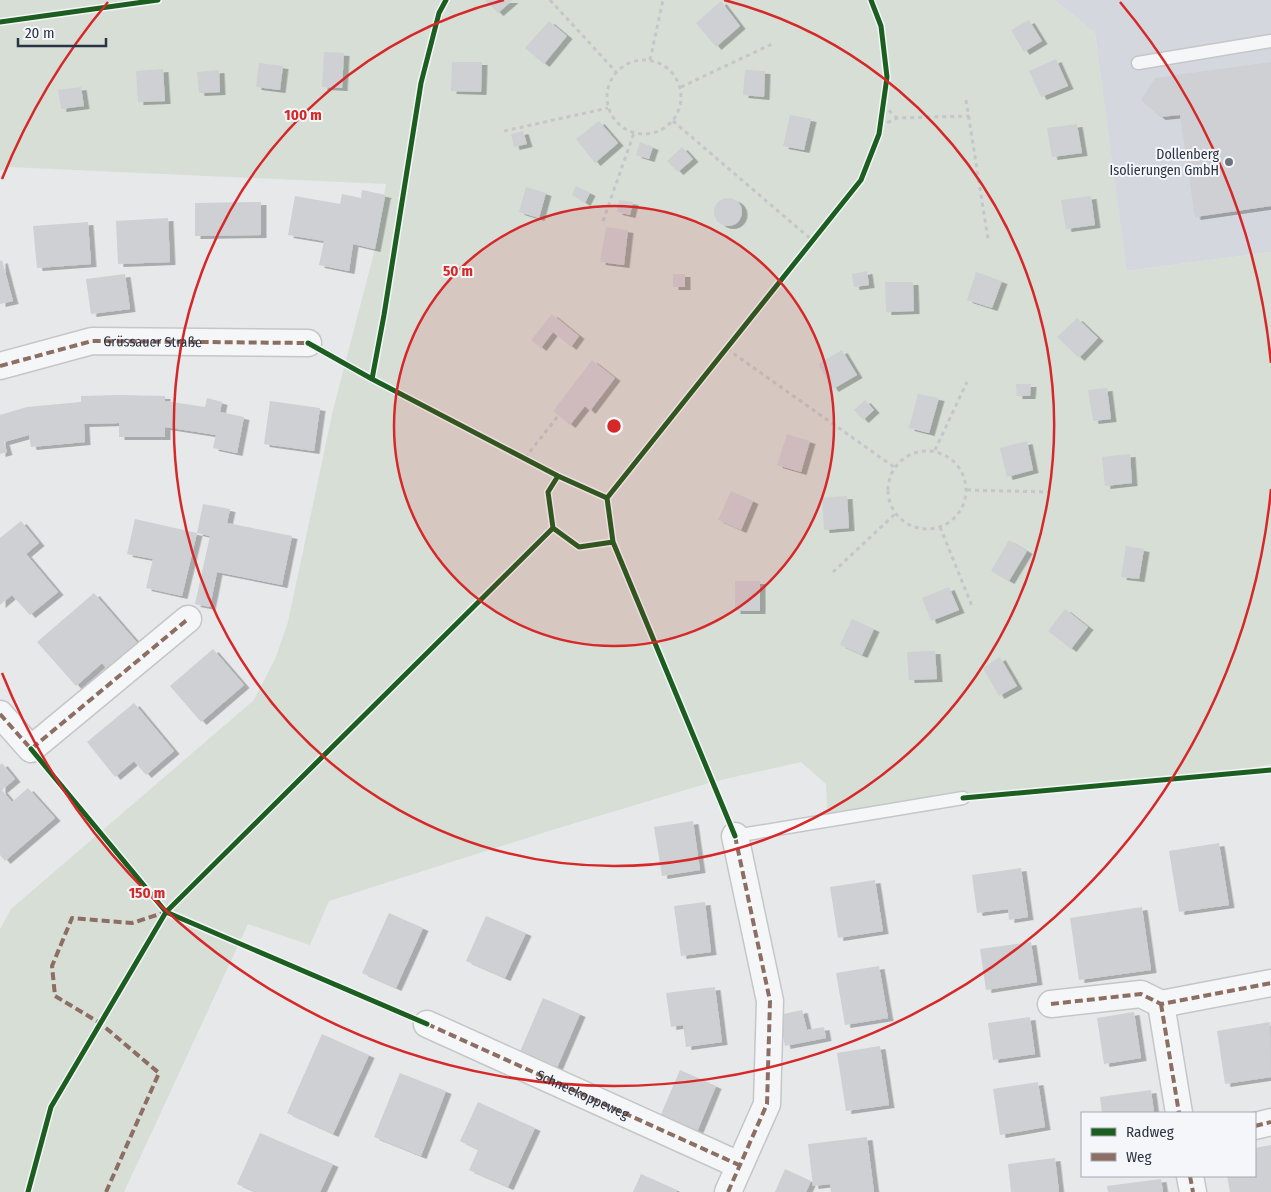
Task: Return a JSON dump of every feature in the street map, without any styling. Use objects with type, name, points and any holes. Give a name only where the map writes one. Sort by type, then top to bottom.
[{"type":"street","name":"Grüssauer Straße","points":[[0,366],[92,341],[308,343]]},
{"type":"street","points":[[0,714],[31,749],[188,619]]},
{"type":"street","points":[[728,1192],[766,1104],[770,1001],[735,836]]},
{"type":"street","points":[[1051,1004],[1141,994],[1161,1004],[1271,983]]},
{"type":"street","points":[[1161,1004],[1179,1112]]},
{"type":"street","name":"Schneekoppeweg","points":[[427,1024],[740,1165]]},
{"type":"street","points":[[1256,1126],[1271,1122]]},
{"type":"street","points":[[1190,1177],[1193,1192]]},
{"type":"lane","points":[[1138,63],[1271,41]]},
{"type":"lane","points":[[735,836],[963,798]]},
{"type":"path","points":[[550,0],[616,72]]},
{"type":"path","points":[[650,60],[663,0]]},
{"type":"path","points":[[681,87],[772,44]]},
{"type":"path","points":[[650,60],[670,69],[681,87],[681,105],[673,121],[655,133],[634,133],[618,124],[608,108],[607,89],[616,72],[631,62],[650,60]]},
{"type":"path","points":[[882,112],[884,96]]},
{"type":"path","points":[[966,100],[988,239]]},
{"type":"path","points":[[883,105],[897,118]]},
{"type":"path","points":[[504,131],[608,108]]},
{"type":"path","points":[[880,126],[897,118],[969,116]]},
{"type":"path","points":[[879,134],[881,119]]},
{"type":"path","points":[[673,121],[813,241]]},
{"type":"path","points":[[603,221],[634,133]]},
{"type":"path","points":[[807,248],[819,233]]},
{"type":"path","points":[[720,356],[733,341]]},
{"type":"path","points":[[726,349],[894,467]]},
{"type":"path","points":[[935,450],[967,382]]},
{"type":"path","points":[[525,458],[558,416]]},
{"type":"path","points":[[935,450],[958,464],[967,490],[959,513],[940,527],[916,528],[895,514],[887,490],[894,467],[912,452],[935,450]]},
{"type":"path","points":[[517,453],[533,462]]},
{"type":"path","points":[[967,490],[1048,492]]},
{"type":"path","points":[[833,572],[895,514]]},
{"type":"path","points":[[940,527],[972,606]]},
{"type":"shaded area","points":[[0,0],[1055,0],[1095,33],[1127,271],[1271,252],[1271,764],[1226,774],[963,798],[828,820],[826,784],[801,762],[712,782],[552,830],[329,901],[310,945],[248,924],[124,1192],[0,1192],[0,929],[11,909],[254,700],[276,657],[288,622],[333,410],[375,249],[386,184],[9,167],[0,171]]},
{"type":"shaded area","points":[[1055,0],[1271,0],[1271,252],[1126,271],[1095,33]]},
{"type":"building","points":[[485,0],[513,0],[498,13]]},
{"type":"building","points":[[721,1],[740,26],[716,47],[696,23]]},
{"type":"building","points":[[1029,20],[1042,41],[1024,52],[1011,30]]},
{"type":"building","points":[[549,21],[567,36],[544,64],[525,48]]},
{"type":"building","points":[[324,52],[344,53],[342,88],[322,87]]},
{"type":"building","points":[[1056,59],[1068,86],[1041,97],[1029,71]]},
{"type":"building","points":[[452,62],[482,62],[481,92],[451,91]]},
{"type":"building","name":"Dollenberg Isolierungen GmbH","points":[[1271,62],[1271,206],[1195,217],[1180,115],[1160,117],[1141,100],[1155,78]]},
{"type":"building","points":[[259,63],[283,66],[280,90],[256,87]]},
{"type":"building","points":[[163,69],[165,101],[138,102],[136,71]]},
{"type":"building","points":[[219,70],[220,92],[199,93],[197,72]]},
{"type":"building","points":[[745,70],[765,71],[764,97],[743,95]]},
{"type":"building","points":[[81,87],[84,106],[61,109],[58,90]]},
{"type":"building","points":[[790,115],[811,119],[804,150],[783,146]]},
{"type":"building","points":[[599,121],[618,143],[595,163],[576,139]]},
{"type":"building","points":[[1077,124],[1082,153],[1052,157],[1047,128]]},
{"type":"building","points":[[523,131],[527,144],[514,147],[511,134]]},
{"type":"building","points":[[640,142],[653,147],[649,159],[636,155]]},
{"type":"building","points":[[682,147],[693,159],[678,172],[667,161]]},
{"type":"building","points":[[576,186],[590,193],[585,203],[572,195]]},
{"type":"building","points":[[526,187],[546,193],[539,218],[519,212]]},
{"type":"building","points":[[362,190],[386,195],[375,249],[353,244],[349,271],[319,265],[324,241],[288,235],[295,196],[340,204],[342,194],[361,198]]},
{"type":"building","points":[[1091,196],[1095,225],[1066,229],[1061,200]]},
{"type":"building","points":[[728,198],[738,202],[742,212],[738,222],[728,226],[718,222],[714,212],[718,202]]},
{"type":"building","points":[[619,200],[633,202],[630,215],[617,212]]},
{"type":"building","points":[[261,202],[261,235],[195,236],[195,203]]},
{"type":"building","points":[[168,218],[170,262],[118,264],[116,221]]},
{"type":"building","points":[[88,222],[91,264],[37,268],[33,226]]},
{"type":"building","points":[[606,227],[628,230],[624,265],[600,262]]},
{"type":"building","points":[[2,260],[13,301],[0,304],[0,261]]},
{"type":"building","points":[[867,271],[869,285],[854,287],[852,274]]},
{"type":"building","points":[[976,272],[1002,281],[992,308],[967,300]]},
{"type":"building","points":[[125,274],[130,309],[91,314],[86,279]]},
{"type":"building","points":[[673,274],[685,274],[685,287],[673,287]]},
{"type":"building","points":[[885,282],[913,282],[914,311],[886,312]]},
{"type":"building","points":[[552,314],[579,336],[571,347],[553,332],[541,348],[531,340]]},
{"type":"building","points":[[1077,318],[1098,338],[1079,358],[1057,337]]},
{"type":"building","points":[[842,350],[857,375],[833,389],[818,364]]},
{"type":"building","points":[[592,360],[615,378],[590,411],[585,406],[570,425],[553,411]]},
{"type":"building","points":[[1016,384],[1031,384],[1030,396],[1017,396]]},
{"type":"building","points":[[1107,388],[1111,419],[1093,421],[1088,390]]},
{"type":"building","points":[[918,394],[939,398],[929,433],[909,428]]},
{"type":"building","points":[[81,396],[165,396],[165,401],[205,407],[207,398],[222,402],[220,412],[244,417],[237,453],[213,448],[216,435],[165,427],[165,437],[119,437],[119,423],[84,424],[85,442],[31,447],[29,435],[4,442],[7,452],[0,454],[0,415],[27,407],[81,402]]},
{"type":"building","points":[[865,400],[874,410],[863,420],[854,410]]},
{"type":"building","points":[[270,401],[320,408],[314,451],[264,444]]},
{"type":"building","points":[[787,434],[810,441],[801,472],[777,465]]},
{"type":"building","points":[[1027,441],[1033,470],[1007,477],[1000,448]]},
{"type":"building","points":[[1130,454],[1132,483],[1105,486],[1102,457]]},
{"type":"building","points":[[731,491],[753,501],[741,530],[718,520]]},
{"type":"building","points":[[847,496],[849,528],[824,530],[822,498]]},
{"type":"building","points":[[203,504],[230,509],[227,523],[292,536],[282,585],[217,572],[210,607],[195,604],[210,536],[197,533]]},
{"type":"building","points":[[135,519],[197,533],[182,596],[146,588],[153,559],[127,554]]},
{"type":"building","points":[[21,521],[39,543],[26,554],[58,592],[30,615],[12,595],[0,605],[0,538]]},
{"type":"building","points":[[1009,540],[1027,551],[1009,581],[991,571]]},
{"type":"building","points":[[1126,546],[1144,549],[1139,579],[1121,577]]},
{"type":"building","points":[[735,581],[760,581],[760,611],[735,611]]},
{"type":"building","points":[[949,587],[959,610],[931,621],[922,598]]},
{"type":"building","points":[[94,593],[140,646],[110,672],[102,663],[76,686],[37,642]]},
{"type":"building","points":[[1065,609],[1088,627],[1071,649],[1048,631]]},
{"type":"building","points":[[852,619],[874,629],[862,655],[840,645]]},
{"type":"building","points":[[213,649],[244,685],[201,722],[170,686]]},
{"type":"building","points":[[935,651],[937,679],[909,680],[907,652]]},
{"type":"building","points":[[1000,657],[1017,686],[999,696],[983,668]]},
{"type":"building","points":[[134,703],[174,751],[146,775],[134,761],[115,777],[87,742]]},
{"type":"building","points":[[2,763],[15,779],[2,790],[12,802],[28,788],[55,818],[5,861],[0,855],[0,765]]},
{"type":"building","points":[[693,821],[700,870],[662,876],[654,827]]},
{"type":"building","points":[[1219,843],[1229,905],[1179,912],[1169,851]]},
{"type":"building","points":[[1021,868],[1028,917],[1009,920],[1008,909],[977,913],[972,875]]},
{"type":"building","points":[[875,880],[883,931],[838,938],[830,887]]},
{"type":"building","points":[[705,902],[711,952],[681,956],[674,906]]},
{"type":"building","points":[[1142,907],[1151,970],[1079,980],[1070,918]]},
{"type":"building","points":[[389,913],[423,928],[396,988],[362,973]]},
{"type":"building","points":[[486,916],[526,933],[505,978],[466,961]]},
{"type":"building","points":[[1031,942],[1037,982],[986,990],[980,949]]},
{"type":"building","points":[[879,966],[888,1018],[845,1025],[836,973]]},
{"type":"building","points":[[715,987],[722,1042],[686,1047],[683,1025],[671,1027],[666,993]]},
{"type":"building","points":[[543,998],[580,1014],[556,1070],[519,1054]]},
{"type":"building","points":[[802,1010],[807,1030],[824,1027],[826,1038],[785,1046],[779,1015]]},
{"type":"building","points":[[1134,1012],[1141,1058],[1104,1064],[1097,1018]]},
{"type":"building","points":[[1030,1017],[1035,1054],[993,1060],[988,1023]]},
{"type":"building","points":[[1270,1022],[1271,1077],[1225,1084],[1217,1031]]},
{"type":"building","points":[[322,1034],[369,1055],[333,1134],[287,1113]]},
{"type":"building","points":[[880,1046],[889,1105],[846,1111],[837,1053]]},
{"type":"building","points":[[680,1070],[716,1086],[695,1137],[658,1121]]},
{"type":"building","points":[[400,1073],[446,1091],[421,1156],[374,1137]]},
{"type":"building","points":[[1038,1082],[1045,1127],[1000,1135],[993,1089]]},
{"type":"building","points":[[1151,1090],[1154,1112],[1102,1112],[1100,1097]]},
{"type":"building","points":[[478,1102],[535,1128],[508,1187],[469,1170],[478,1150],[460,1141]]},
{"type":"building","points":[[260,1133],[333,1164],[320,1192],[256,1192],[237,1184]]},
{"type":"building","points":[[867,1137],[874,1192],[831,1192],[830,1184],[813,1186],[808,1144]]},
{"type":"building","points":[[1271,1145],[1271,1192],[1230,1192],[1227,1177],[1256,1177],[1256,1148]]},
{"type":"building","points":[[1055,1158],[1059,1192],[1011,1192],[1008,1164]]},
{"type":"building","points":[[785,1169],[811,1181],[806,1192],[775,1192]]},
{"type":"building","points":[[641,1174],[677,1190],[676,1192],[633,1192]]},
{"type":"building","points":[[1161,1179],[1163,1192],[1108,1192],[1107,1186]]},
{"type":"marked path","points":[[0,366],[92,341],[308,343]]},
{"type":"marked path","points":[[0,714],[31,749],[188,619]]},
{"type":"marked path","points":[[728,1192],[767,1104],[770,1001],[735,836]]},
{"type":"marked path","points":[[106,1192],[159,1073],[100,1023],[55,996],[52,966],[72,918],[132,923],[166,912]]},
{"type":"marked path","points":[[1051,1004],[1141,994],[1161,1004],[1271,983]]},
{"type":"marked path","points":[[1161,1004],[1179,1112]]},
{"type":"marked path","points":[[427,1024],[739,1165]]},
{"type":"marked path","points":[[1256,1126],[1271,1122]]},
{"type":"marked path","points":[[1190,1177],[1193,1192]]},
{"type":"cycle path","points":[[0,22],[158,0]]},
{"type":"cycle path","points":[[446,0],[439,13],[421,83],[372,379],[558,476],[607,498]]},
{"type":"cycle path","points":[[735,836],[613,542],[607,498],[861,180],[879,134],[887,77],[881,26],[871,0]]},
{"type":"cycle path","points":[[308,343],[372,379]]},
{"type":"cycle path","points":[[558,476],[548,492],[553,528],[579,547],[613,542]]},
{"type":"cycle path","points":[[28,1192],[51,1107],[166,912],[553,528]]},
{"type":"cycle path","points":[[31,749],[166,912],[427,1024]]},
{"type":"cycle path","points":[[963,798],[1271,770]]},
{"type":"place","name":"Dollenberg Isolierungen GmbH","points":[[1229,162]]}]
